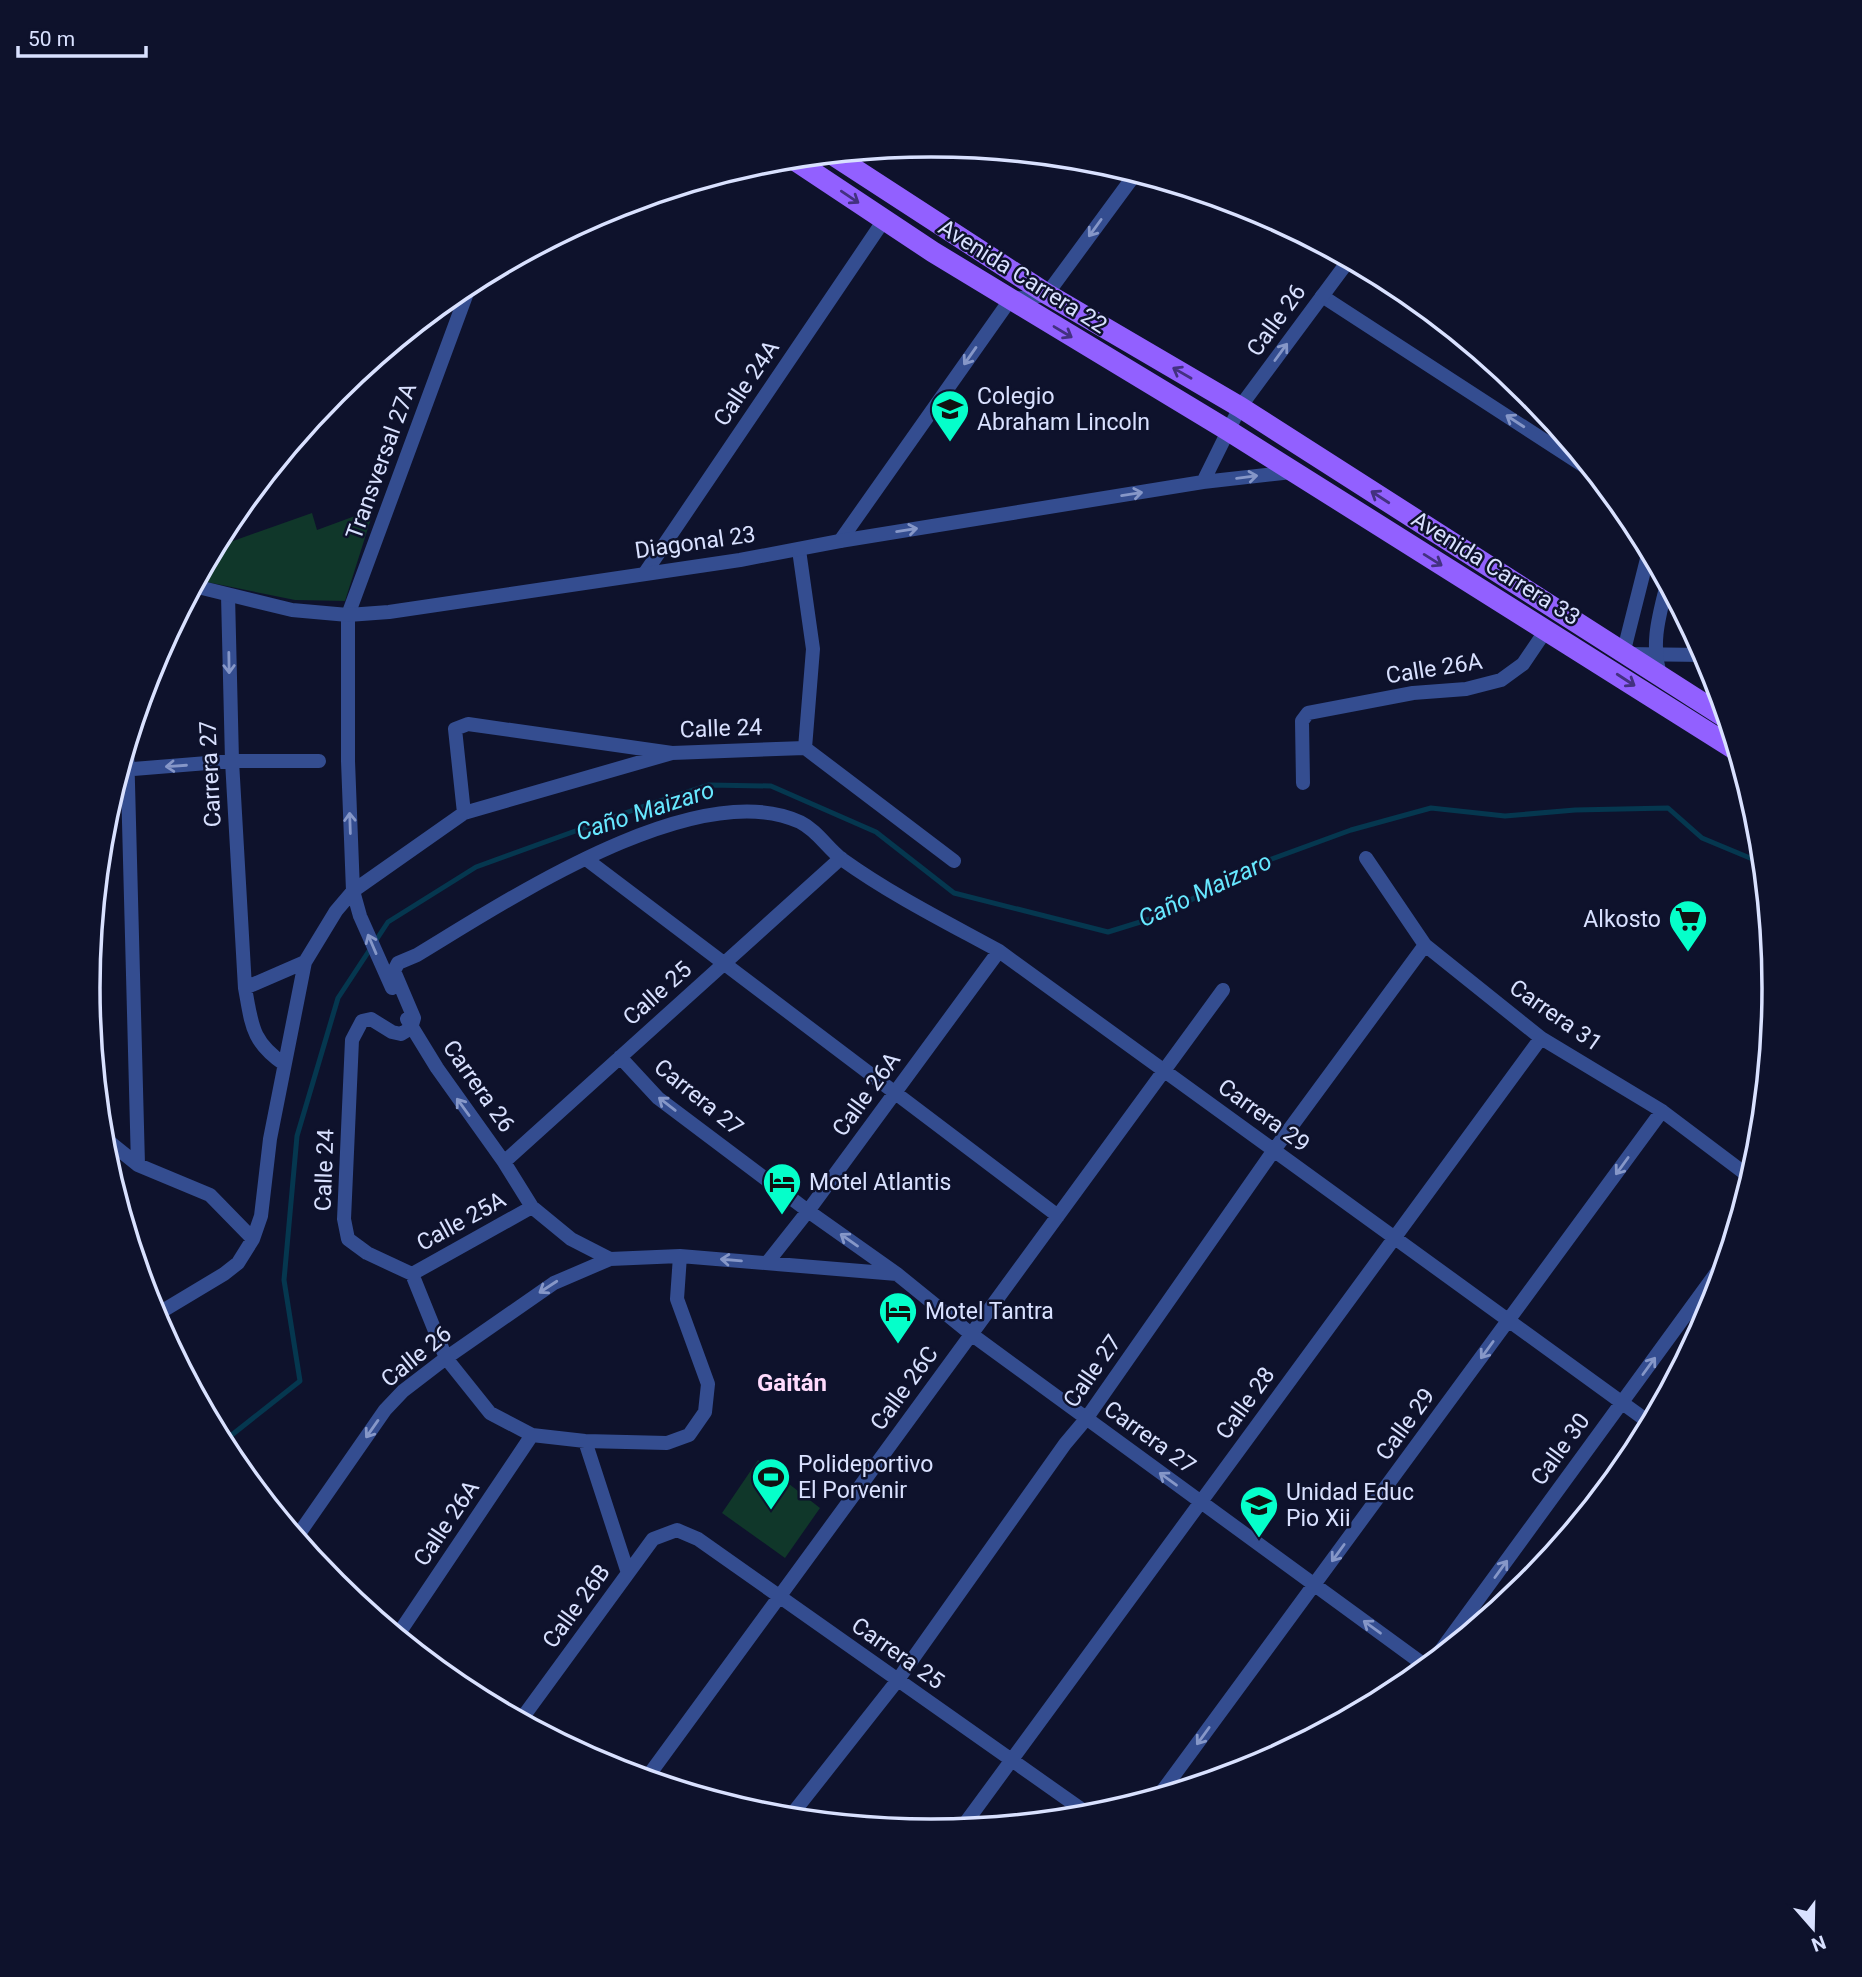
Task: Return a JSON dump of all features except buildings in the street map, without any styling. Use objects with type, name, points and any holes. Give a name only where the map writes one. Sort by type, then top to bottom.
[{"type":"main road","name":"Avenida Carrera 22","points":[[844,162],[1048,294],[1240,407]]},
{"type":"main road","name":"Avenida Carrera 22","points":[[805,167],[1010,300],[1229,431]]},
{"type":"main road","name":"Avenida Carrera 33","points":[[1240,407],[1714,710]]},
{"type":"main road","name":"Avenida Carrera 33","points":[[1229,431],[1725,743]]},
{"type":"street","points":[[840,541],[1010,300],[1048,294],[1129,182]]},
{"type":"street","name":"Calle 24A","points":[[645,573],[884,220]]},
{"type":"street","name":"Calle 26","points":[[1240,407],[1343,267]]},
{"type":"street","points":[[1321,296],[1570,457]]},
{"type":"street","name":"Transversal 27A","points":[[348,615],[464,301]]},
{"type":"street","points":[[1203,482],[1240,407]]},
{"type":"street","name":"Diagonal 23","points":[[203,588],[292,610],[348,615],[430,608],[799,550],[1203,482],[1292,472]]},
{"type":"street","points":[[799,550],[813,649],[806,748],[954,861]]},
{"type":"street","points":[[1646,564],[1623,654],[1692,655]]},
{"type":"street","name":"Carrera 27","points":[[228,595],[232,761],[245,988],[255,1037],[267,1052],[284,1064]]},
{"type":"street","points":[[1661,677],[1656,653],[1656,629],[1664,597]]},
{"type":"street","name":"Carrera 26","points":[[348,615],[348,761],[353,891],[360,916],[411,1028],[532,1207],[571,1240],[610,1259],[680,1255],[897,1274]]},
{"type":"street","name":"Calle 26A","points":[[1303,783],[1302,721],[1308,713],[1413,693],[1466,689],[1501,680],[1523,664],[1546,630]]},
{"type":"street","name":"Calle 24","points":[[464,813],[455,729],[468,724],[672,753],[806,748]]},
{"type":"street","points":[[164,1310],[238,1263],[253,1239],[261,1216],[270,1139],[305,961],[336,911],[353,891],[464,813],[672,753]]},
{"type":"street","points":[[129,770],[232,761],[319,761]]},
{"type":"street","points":[[125,784],[138,1166]]},
{"type":"street","points":[[411,1028],[414,1018],[411,1007],[394,971],[398,963],[417,955],[538,882],[663,825],[700,816],[770,812],[800,822],[816,832],[841,858]]},
{"type":"street","name":"Carrera 29","points":[[841,858],[911,904],[999,951],[1642,1418]]},
{"type":"street","name":"Calle 25","points":[[504,1162],[841,858]]},
{"type":"street","name":"Carrera 31","points":[[1366,858],[1425,944],[1541,1038],[1662,1111],[1742,1171]]},
{"type":"street","points":[[586,859],[1058,1216]]},
{"type":"street","name":"Calle 27","points":[[796,1809],[897,1681],[1065,1444],[1087,1419],[1274,1150],[1425,944]]},
{"type":"street","name":"Calle 26A","points":[[767,1263],[999,951]]},
{"type":"street","points":[[245,988],[305,961]]},
{"type":"street","name":"Calle 26C","points":[[652,1771],[1223,990]]},
{"type":"street","name":"Calle 24","points":[[411,1028],[401,1034],[392,1032],[371,1019],[362,1021],[352,1040],[344,1219],[348,1239],[367,1253],[412,1275]]},
{"type":"street","name":"Calle 28","points":[[969,1819],[1541,1038]]},
{"type":"street","name":"Carrera 27","points":[[620,1058],[658,1098],[897,1274],[971,1334],[1314,1585],[1421,1660]]},
{"type":"street","name":"Calle 29","points":[[1167,1785],[1662,1111]]},
{"type":"street","points":[[115,1147],[138,1166],[210,1195],[253,1239]]},
{"type":"street","name":"Calle 25A","points":[[412,1275],[532,1207]]},
{"type":"street","points":[[412,1275],[446,1358],[489,1413],[532,1435],[584,1441],[667,1443],[689,1436],[705,1412],[708,1384],[677,1299],[680,1255]]},
{"type":"street","name":"Calle 26","points":[[301,1531],[385,1410],[404,1391],[446,1358],[554,1283],[610,1259]]},
{"type":"street","name":"Calle 30","points":[[1449,1638],[1706,1288]]},
{"type":"street","name":"Calle 26A","points":[[402,1629],[532,1435]]},
{"type":"street","points":[[584,1441],[628,1573]]},
{"type":"street","name":"Carrera 25","points":[[677,1530],[698,1539],[1078,1807]]},
{"type":"street","name":"Calle 26B","points":[[525,1714],[653,1539],[677,1530]]},
{"type":"green space","points":[[374,509],[345,601],[295,600],[206,582],[232,539],[312,513],[317,530]]},
{"type":"green space","name":"Polideportivo El Porvenir","points":[[758,1460],[820,1508],[785,1558],[722,1513]]},
{"type":"waterway","name":"Caño Maizaro","points":[[230,1435],[300,1381],[284,1280],[297,1136],[338,998],[388,922],[476,867],[709,785],[771,786],[876,832],[954,893],[1108,932],[1166,914],[1247,868],[1351,830],[1431,808],[1505,816],[1575,810],[1668,808],[1702,838],[1751,859]]},
{"type":"place","name":"Colegio Abraham Lincoln","points":[[950,443]]},
{"type":"place","name":"Alkosto","points":[[1688,953]]},
{"type":"place","name":"Motel Atlantis","points":[[782,1216]]},
{"type":"place","name":"Motel Tantra","points":[[898,1345]]},
{"type":"place","name":"Polideportivo El Porvenir","points":[[771,1511]]},
{"type":"place","name":"Unidad Educ Pio Xii","points":[[1259,1539]]},
{"type":"district","name":"Gaitán","points":[[792,1383]]}]
